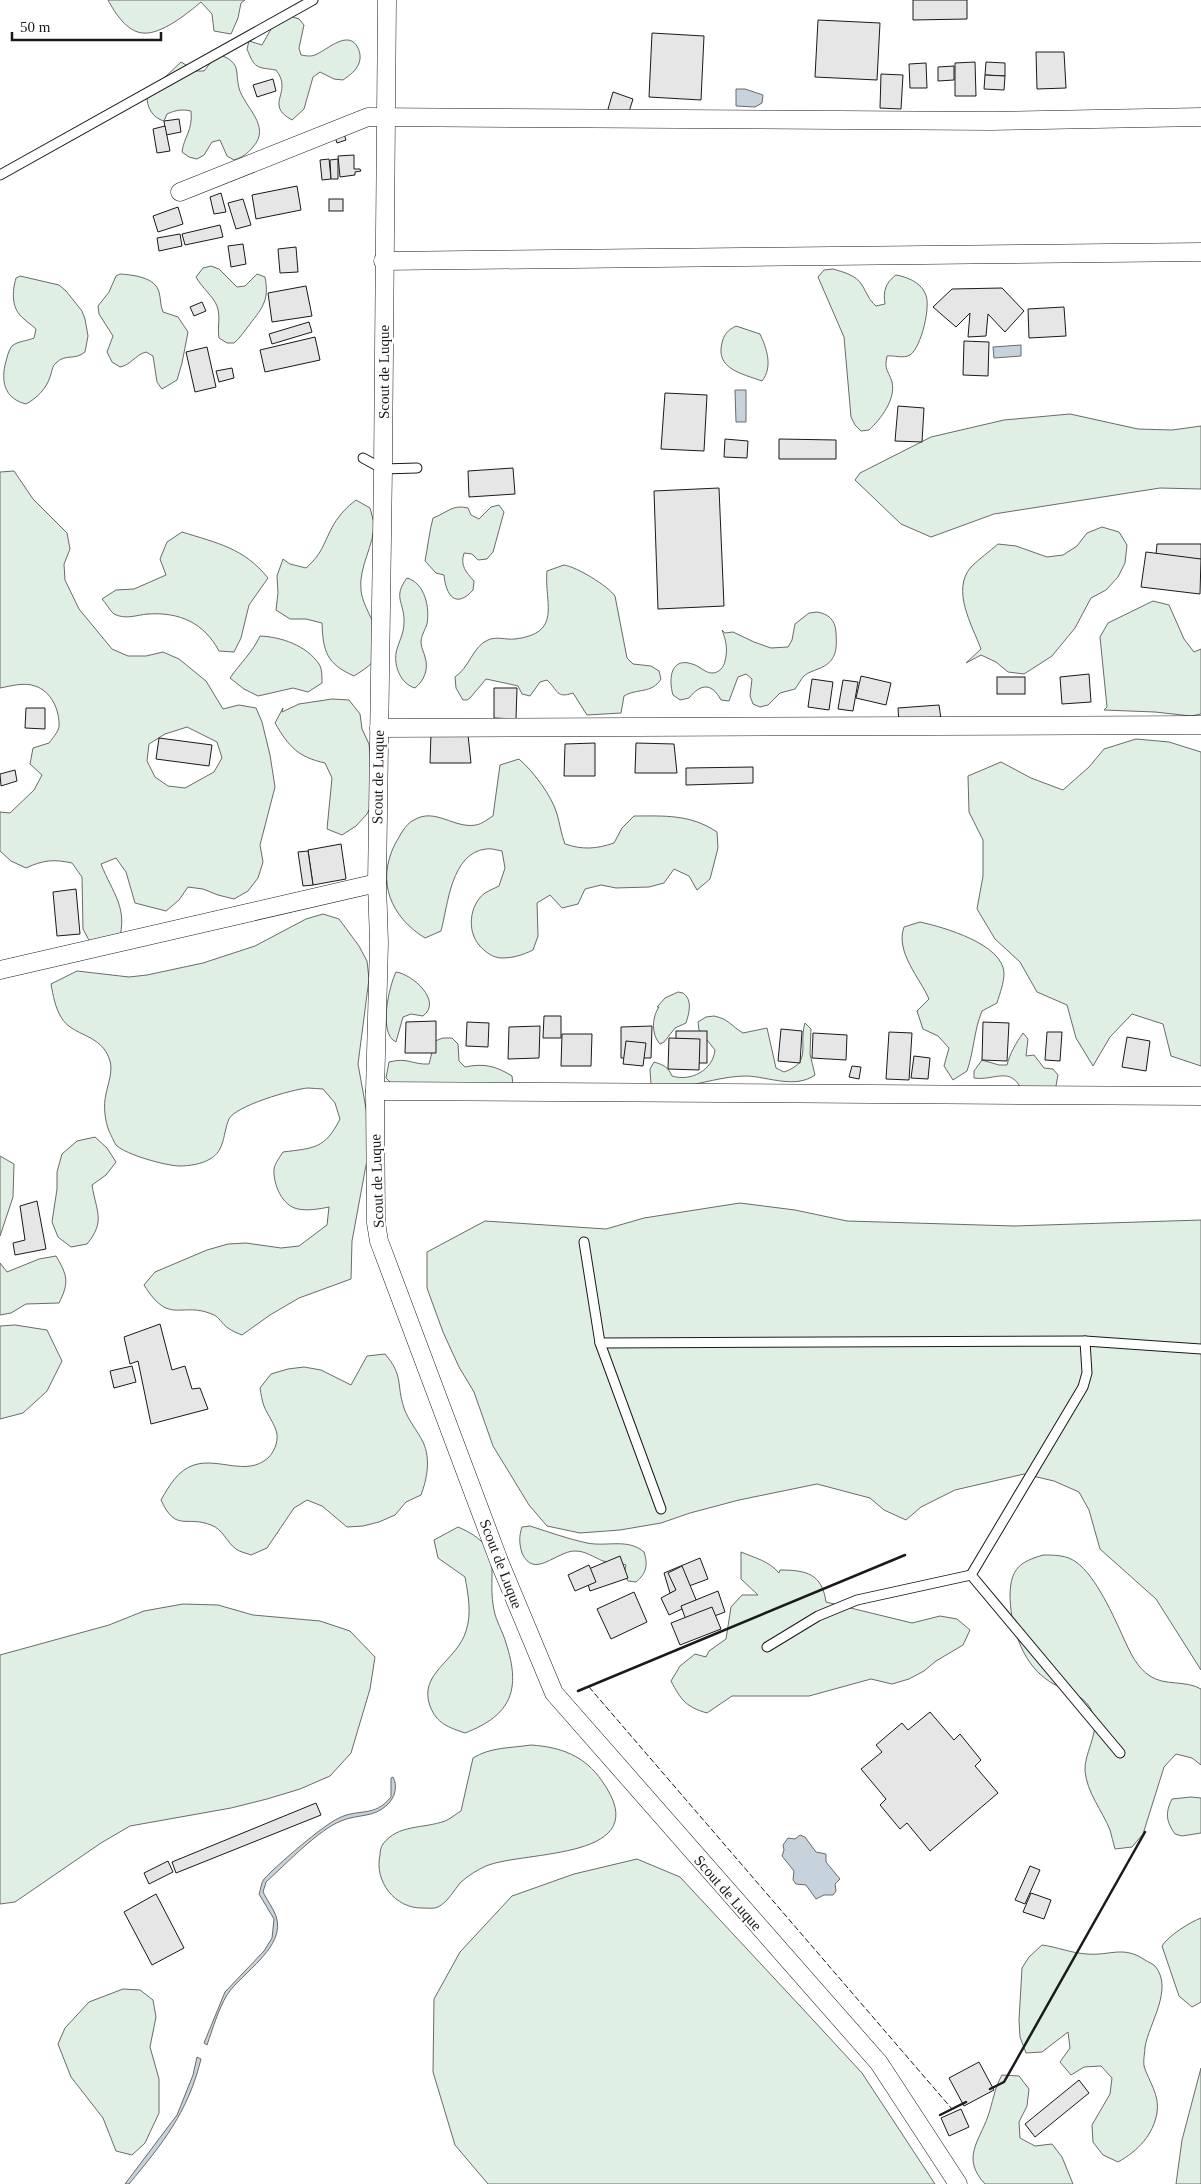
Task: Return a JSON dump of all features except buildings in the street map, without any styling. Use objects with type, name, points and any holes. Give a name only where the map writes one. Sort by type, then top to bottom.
[{"type":"street","name":"Scout de Luque","points":[[387,0],[377,883],[379,943],[375,1091],[376,1223],[379,1241],[498,1561],[554,1694],[879,2063],[958,2184]]},
{"type":"street","points":[[180,192],[368,117],[991,121],[1201,117]]},
{"type":"street","points":[[384,261],[1201,252]]},
{"type":"street","points":[[379,728],[1201,725]]},
{"type":"street","points":[[0,970],[377,883]]},
{"type":"street","points":[[375,1091],[1201,1096]]},
{"type":"lane","points":[[0,175],[312,0]]},
{"type":"lane","points":[[363,458],[383,469],[417,468]]},
{"type":"lane","points":[[584,1242],[600,1343],[661,1509]]},
{"type":"lane","points":[[600,1343],[1085,1341],[1201,1349]]},
{"type":"lane","points":[[767,1647],[818,1616],[857,1600],[971,1576],[1083,1387],[1086,1373],[1085,1341]]},
{"type":"lane","points":[[971,1576],[1120,1753]]},
{"type":"green space","points":[[108,0],[245,0],[241,3],[238,18],[231,34],[214,31],[212,14],[201,2],[182,17],[158,31],[150,33],[137,32],[122,21]]},
{"type":"green space","points":[[290,16],[299,19],[304,25],[299,48],[301,55],[313,56],[344,40],[354,43],[360,53],[359,63],[356,68],[343,80],[334,79],[320,72],[313,77],[304,109],[292,120],[280,109],[282,85],[281,78],[276,70],[254,64],[247,49],[249,41],[262,45],[275,22]]},
{"type":"green space","points":[[223,56],[235,65],[239,88],[258,124],[260,132],[258,139],[247,153],[234,160],[227,156],[220,140],[212,142],[204,155],[197,159],[189,157],[182,152],[190,129],[191,111],[182,110],[167,114],[164,121],[157,118],[151,112],[147,97],[161,87],[163,79],[181,62],[196,71],[204,71],[215,57]]},
{"type":"green space","points":[[211,266],[219,269],[237,287],[245,286],[257,274],[265,277],[266,293],[263,305],[234,343],[227,343],[219,338],[217,306],[196,277],[203,268]]},
{"type":"green space","points":[[833,269],[849,274],[856,279],[876,306],[885,304],[886,288],[889,281],[896,275],[917,283],[923,289],[927,299],[924,326],[914,351],[904,357],[887,356],[886,367],[892,382],[892,395],[883,414],[869,430],[861,431],[851,417],[844,337],[818,277],[824,270]]},
{"type":"green space","points":[[120,274],[143,278],[153,283],[159,292],[163,312],[178,317],[188,332],[177,380],[162,389],[157,382],[153,356],[146,352],[120,367],[112,362],[107,352],[113,336],[99,314],[98,306],[109,292],[116,276]]},
{"type":"green space","points":[[20,276],[59,285],[66,291],[82,311],[88,336],[85,352],[81,355],[63,358],[56,363],[44,389],[26,404],[19,402],[6,390],[4,378],[5,365],[12,346],[34,338],[36,329],[20,315],[15,305],[13,294],[16,278]]},
{"type":"green space","points":[[736,326],[760,334],[768,358],[767,370],[762,381],[739,373],[727,365],[723,359],[721,352],[724,337]]},
{"type":"green space","points":[[1070,414],[1138,429],[1172,430],[1201,426],[1201,489],[1160,488],[994,514],[931,537],[901,524],[855,480],[860,473],[931,437],[1004,420]]},
{"type":"green space","points":[[14,471],[33,499],[67,533],[70,549],[64,564],[65,580],[79,609],[112,649],[128,656],[146,656],[163,652],[179,659],[206,681],[223,709],[239,705],[256,708],[262,722],[270,755],[275,787],[260,845],[263,862],[258,878],[248,891],[234,899],[203,889],[188,887],[179,900],[166,911],[135,903],[126,872],[116,858],[101,864],[118,901],[122,919],[119,941],[92,946],[83,929],[82,877],[72,863],[49,861],[26,868],[11,861],[0,851],[0,812],[10,813],[34,790],[42,775],[30,764],[33,748],[49,743],[59,727],[59,721],[53,702],[41,688],[26,684],[0,688],[0,472]],"holes":[[[187,727],[217,742],[222,758],[214,772],[185,788],[168,786],[155,777],[147,761],[149,744],[165,734]]]},
{"type":"green space","points":[[356,500],[370,508],[374,523],[374,531],[362,573],[361,591],[376,629],[379,644],[374,660],[354,676],[338,667],[328,656],[325,649],[322,623],[306,619],[290,619],[276,610],[277,576],[283,559],[290,564],[306,568],[320,552],[339,517]]},
{"type":"green space","points":[[499,505],[504,512],[493,552],[487,559],[478,560],[472,554],[464,553],[463,565],[474,581],[473,590],[462,599],[453,598],[447,589],[444,575],[436,573],[425,561],[433,518],[454,508],[462,507],[468,508],[471,515],[479,519],[491,507]]},
{"type":"green space","points":[[1102,527],[1119,532],[1127,545],[1125,563],[1118,577],[1106,590],[1091,598],[1075,628],[1052,656],[1024,674],[1008,672],[996,662],[981,655],[966,663],[981,649],[965,608],[963,597],[965,576],[971,567],[998,544],[1016,546],[1047,557],[1063,555],[1077,546],[1087,533]]},
{"type":"green space","points":[[182,532],[218,543],[239,553],[259,568],[268,578],[249,605],[241,638],[234,652],[219,651],[206,633],[198,626],[181,617],[160,614],[118,616],[113,613],[102,599],[116,590],[134,589],[166,575],[160,559],[167,542]]},
{"type":"green space","points":[[564,565],[570,566],[592,578],[606,587],[615,596],[627,658],[633,664],[651,666],[659,671],[661,679],[649,689],[624,696],[621,713],[587,715],[573,693],[567,695],[560,694],[547,680],[540,682],[530,696],[522,694],[518,686],[486,679],[470,698],[463,700],[456,688],[455,677],[464,668],[478,647],[488,640],[494,638],[515,639],[530,636],[540,630],[548,615],[547,571]]},
{"type":"green space","points":[[407,578],[418,585],[422,591],[428,611],[427,624],[421,642],[426,661],[426,670],[421,682],[415,688],[402,679],[396,664],[396,653],[404,627],[400,591]]},
{"type":"green space","points":[[1153,601],[1169,605],[1184,639],[1194,652],[1201,649],[1201,714],[1191,716],[1155,712],[1104,710],[1107,707],[1100,637],[1108,623]]},
{"type":"green space","points":[[817,612],[828,616],[834,624],[836,649],[832,659],[829,663],[806,675],[795,689],[780,693],[768,705],[760,707],[753,704],[750,696],[752,679],[746,674],[738,677],[729,701],[721,700],[714,690],[706,687],[693,693],[689,698],[680,700],[673,695],[671,675],[676,666],[681,663],[695,665],[710,673],[719,671],[726,657],[722,630],[725,633],[733,632],[771,648],[788,647],[792,640],[795,624],[809,613]]},
{"type":"green space","points":[[260,636],[293,643],[314,657],[320,666],[322,683],[308,692],[293,688],[258,696],[244,689],[230,678],[250,653]]},
{"type":"green space","points":[[332,699],[349,700],[360,714],[362,729],[369,744],[375,798],[367,814],[356,826],[342,835],[327,829],[332,778],[325,763],[308,758],[295,750],[275,723],[283,708],[282,712],[299,704]]},
{"type":"green space","points":[[1136,739],[1169,742],[1201,752],[1201,1066],[1171,1056],[1163,1024],[1132,1014],[1110,1037],[1093,1066],[1076,1038],[1067,1005],[1037,992],[1020,962],[995,939],[977,909],[983,876],[983,840],[969,812],[968,776],[1001,762],[1031,778],[1063,790],[1089,767],[1104,749]]},
{"type":"green space","points":[[519,759],[536,777],[555,807],[565,844],[590,848],[614,843],[622,828],[634,816],[667,816],[687,819],[707,826],[717,832],[718,848],[710,879],[697,890],[689,876],[674,869],[664,883],[649,887],[616,888],[601,885],[585,889],[578,904],[562,908],[550,895],[537,903],[538,936],[533,950],[514,957],[499,958],[489,954],[479,945],[471,926],[476,904],[485,893],[499,886],[505,868],[502,851],[486,849],[474,853],[465,860],[458,870],[449,895],[441,931],[425,938],[403,920],[390,897],[387,885],[387,872],[389,858],[395,844],[408,824],[422,817],[437,817],[468,825],[483,823],[493,816],[500,765]]},
{"type":"green space","points":[[323,914],[339,919],[359,946],[367,961],[369,979],[358,1064],[367,1114],[369,1149],[352,1241],[351,1279],[299,1298],[270,1315],[242,1335],[228,1328],[214,1315],[203,1311],[169,1309],[161,1305],[153,1298],[144,1285],[155,1272],[207,1250],[228,1244],[246,1243],[281,1248],[299,1246],[327,1225],[329,1207],[302,1210],[287,1204],[277,1187],[274,1169],[276,1162],[283,1152],[311,1148],[324,1142],[335,1129],[340,1119],[335,1103],[323,1089],[308,1088],[290,1091],[253,1104],[234,1114],[229,1119],[221,1147],[215,1156],[207,1161],[187,1166],[166,1164],[128,1152],[116,1145],[106,1123],[105,1103],[111,1069],[106,1052],[101,1045],[72,1028],[61,1017],[54,1001],[51,984],[77,971],[129,977],[203,963],[255,946],[306,919]]},
{"type":"green space","points":[[920,922],[943,928],[983,945],[1001,963],[1004,973],[1003,984],[997,1003],[982,1011],[967,1071],[953,1080],[944,1066],[949,1048],[938,1036],[923,1029],[917,1011],[929,999],[910,964],[903,946],[902,936],[904,927]]},
{"type":"green space","points":[[396,972],[417,983],[423,989],[429,1003],[428,1010],[423,1016],[411,1014],[403,1017],[396,1042],[387,1030],[386,1020],[388,998]]},
{"type":"green space","points":[[678,992],[683,993],[688,999],[689,1011],[686,1023],[675,1028],[664,1042],[660,1044],[654,1031],[654,1020],[659,1007],[657,1007],[665,998]]},
{"type":"green space","points":[[714,1016],[727,1021],[743,1033],[767,1028],[776,1068],[784,1072],[793,1068],[802,1058],[805,1023],[811,1029],[810,1054],[815,1075],[807,1079],[790,1082],[747,1076],[729,1077],[678,1087],[651,1085],[650,1069],[654,1062],[669,1070],[672,1076],[679,1077],[693,1076],[706,1069],[715,1050],[699,1030],[698,1022],[706,1017]]},
{"type":"green space","points":[[1023,1033],[1028,1039],[1026,1056],[1034,1055],[1044,1068],[1053,1069],[1058,1075],[1055,1091],[1022,1091],[1018,1083],[1008,1076],[974,1078],[974,1071],[982,1060],[999,1065],[1007,1065]]},
{"type":"green space","points":[[443,1038],[452,1038],[458,1044],[459,1061],[465,1067],[484,1065],[501,1070],[512,1076],[513,1085],[392,1084],[386,1078],[389,1062],[401,1060],[429,1064],[435,1041]]},
{"type":"green space","points":[[95,1137],[107,1148],[116,1162],[106,1175],[92,1185],[98,1216],[93,1236],[87,1244],[71,1247],[58,1237],[52,1222],[57,1189],[57,1172],[62,1154],[77,1141]]},
{"type":"green space","points":[[0,1156],[14,1164],[13,1197],[0,1236]]},
{"type":"green space","points":[[740,1203],[795,1210],[847,1221],[1014,1226],[1201,1220],[1201,1670],[1156,1599],[1100,1549],[1089,1510],[1079,1492],[1054,1481],[1024,1474],[955,1490],[921,1507],[906,1520],[884,1510],[870,1498],[817,1484],[739,1500],[661,1523],[620,1530],[580,1533],[547,1526],[529,1505],[493,1446],[474,1392],[459,1367],[443,1332],[427,1288],[427,1252],[485,1221],[606,1229],[644,1218]]},
{"type":"green space","points":[[56,1256],[66,1280],[59,1303],[26,1304],[11,1313],[0,1315],[0,1263],[7,1272],[39,1259]]},
{"type":"green space","points":[[15,1325],[47,1330],[62,1361],[47,1391],[23,1413],[0,1419],[0,1326]]},
{"type":"green space","points":[[385,1354],[395,1368],[404,1408],[423,1442],[427,1455],[426,1476],[421,1495],[406,1502],[395,1515],[363,1526],[347,1527],[322,1506],[307,1500],[294,1508],[267,1548],[251,1555],[236,1549],[215,1527],[202,1522],[177,1520],[166,1510],[161,1500],[174,1479],[188,1467],[203,1463],[251,1466],[260,1463],[270,1456],[276,1444],[277,1434],[264,1406],[260,1388],[271,1374],[304,1367],[321,1370],[351,1385],[367,1356]]},
{"type":"green space","points":[[530,1526],[587,1543],[631,1545],[644,1552],[646,1564],[644,1572],[636,1582],[628,1581],[624,1574],[626,1565],[603,1561],[579,1551],[568,1552],[546,1562],[533,1564],[527,1561],[522,1553],[520,1543],[522,1527]]},
{"type":"green space","points":[[458,1527],[483,1543],[489,1552],[494,1610],[506,1643],[513,1674],[509,1698],[503,1709],[481,1726],[465,1733],[448,1727],[436,1717],[430,1706],[428,1695],[429,1685],[434,1676],[455,1651],[468,1624],[469,1604],[465,1577],[438,1558],[434,1540]]},
{"type":"green space","points":[[741,1552],[757,1558],[779,1573],[780,1570],[790,1570],[812,1576],[821,1585],[826,1602],[912,1623],[940,1616],[957,1619],[970,1630],[963,1645],[909,1679],[892,1684],[871,1679],[809,1696],[732,1696],[707,1713],[700,1711],[685,1702],[671,1681],[680,1666],[695,1654],[706,1657],[709,1651],[726,1639],[731,1607],[742,1595],[758,1595],[741,1579]]},
{"type":"green space","points":[[1043,1555],[1069,1558],[1083,1568],[1091,1577],[1104,1598],[1134,1659],[1145,1673],[1162,1681],[1195,1686],[1201,1689],[1201,1765],[1192,1758],[1176,1754],[1164,1767],[1143,1834],[1132,1847],[1115,1849],[1110,1830],[1086,1779],[1085,1765],[1095,1724],[1091,1709],[1081,1698],[1053,1684],[1037,1671],[1024,1652],[1015,1629],[1010,1594],[1012,1578],[1018,1567],[1028,1560]]},
{"type":"green space","points":[[183,1604],[218,1605],[253,1615],[320,1621],[350,1631],[375,1657],[370,1689],[351,1753],[330,1776],[300,1789],[231,1808],[130,1826],[101,1843],[15,1902],[0,1904],[0,1655],[109,1625],[144,1611]]},
{"type":"green space","points":[[531,1745],[552,1748],[571,1754],[588,1765],[602,1781],[615,1807],[613,1826],[601,1839],[580,1848],[486,1866],[464,1879],[451,1896],[436,1908],[413,1907],[396,1899],[389,1892],[380,1874],[380,1851],[383,1844],[396,1833],[403,1830],[445,1821],[461,1811],[473,1758],[494,1750]]},
{"type":"green space","points":[[1201,1798],[1201,1833],[1182,1836],[1175,1834],[1168,1817],[1172,1799]]},
{"type":"green space","points":[[637,1859],[680,1877],[862,2073],[935,2184],[488,2184],[455,2145],[433,2072],[434,1999],[460,1952],[512,1896],[574,1874]]},
{"type":"green space","points":[[1201,1918],[1201,2002],[1192,2007],[1179,1996],[1162,1946],[1180,1930]]},
{"type":"green space","points":[[1042,1945],[1087,1954],[1130,1953],[1154,1965],[1160,1975],[1162,1985],[1159,2006],[1147,2038],[1144,2061],[1144,2066],[1156,2094],[1157,2113],[1152,2128],[1144,2142],[1118,2162],[1103,2155],[1093,2142],[1092,2125],[1110,2094],[1112,2078],[1101,2066],[1084,2067],[1071,2075],[1060,2062],[1070,2048],[1068,2032],[1042,2052],[1026,2053],[1020,2037],[1022,1968],[1029,1957]]},
{"type":"green space","points":[[123,1989],[140,1990],[153,2000],[156,2017],[150,2047],[159,2079],[159,2113],[145,2143],[132,2155],[116,2151],[103,2118],[71,2077],[58,2044],[65,2028],[89,2002]]},
{"type":"green space","points":[[1201,2068],[1201,2184],[1176,2184],[1182,2140]]},
{"type":"green space","points":[[1002,2075],[1019,2076],[1029,2089],[1027,2106],[1019,2122],[1020,2138],[1035,2146],[1052,2144],[1062,2157],[1073,2184],[985,2184],[978,2175],[974,2166],[974,2150]]},
{"type":"shaded area","points":[[736,89],[745,89],[763,95],[762,103],[755,107],[736,106]]},
{"type":"shaded area","points":[[1021,345],[1021,356],[994,358],[993,347]]},
{"type":"shaded area","points":[[735,390],[746,390],[746,422],[736,422]]},
{"type":"shaded area","points":[[393,1777],[395,1792],[387,1805],[377,1812],[341,1821],[322,1832],[266,1882],[263,1892],[276,1916],[278,1927],[275,1938],[261,1959],[227,1995],[218,2013],[207,2045],[204,2043],[225,1992],[264,1951],[272,1938],[274,1919],[259,1894],[264,1879],[300,1846],[332,1822],[346,1815],[372,1810],[385,1804],[391,1797],[391,1778]]},
{"type":"shaded area","points":[[800,1835],[805,1837],[816,1852],[826,1854],[826,1862],[840,1879],[835,1884],[836,1891],[833,1895],[824,1895],[816,1899],[806,1885],[796,1884],[793,1880],[794,1871],[782,1856],[783,1845],[788,1838],[795,1839]]},
{"type":"shaded area","points":[[197,2057],[201,2059],[196,2078],[173,2126],[153,2155],[129,2184],[125,2184],[177,2115],[193,2075]]},
{"type":"fence","points":[[589,1687],[952,2109]]},
{"type":"wall","points":[[578,1691],[905,1555]]},
{"type":"wall","points":[[990,2089],[1004,2082],[1145,1832]]},
{"type":"wall","points":[[940,2115],[966,2102]]}]
